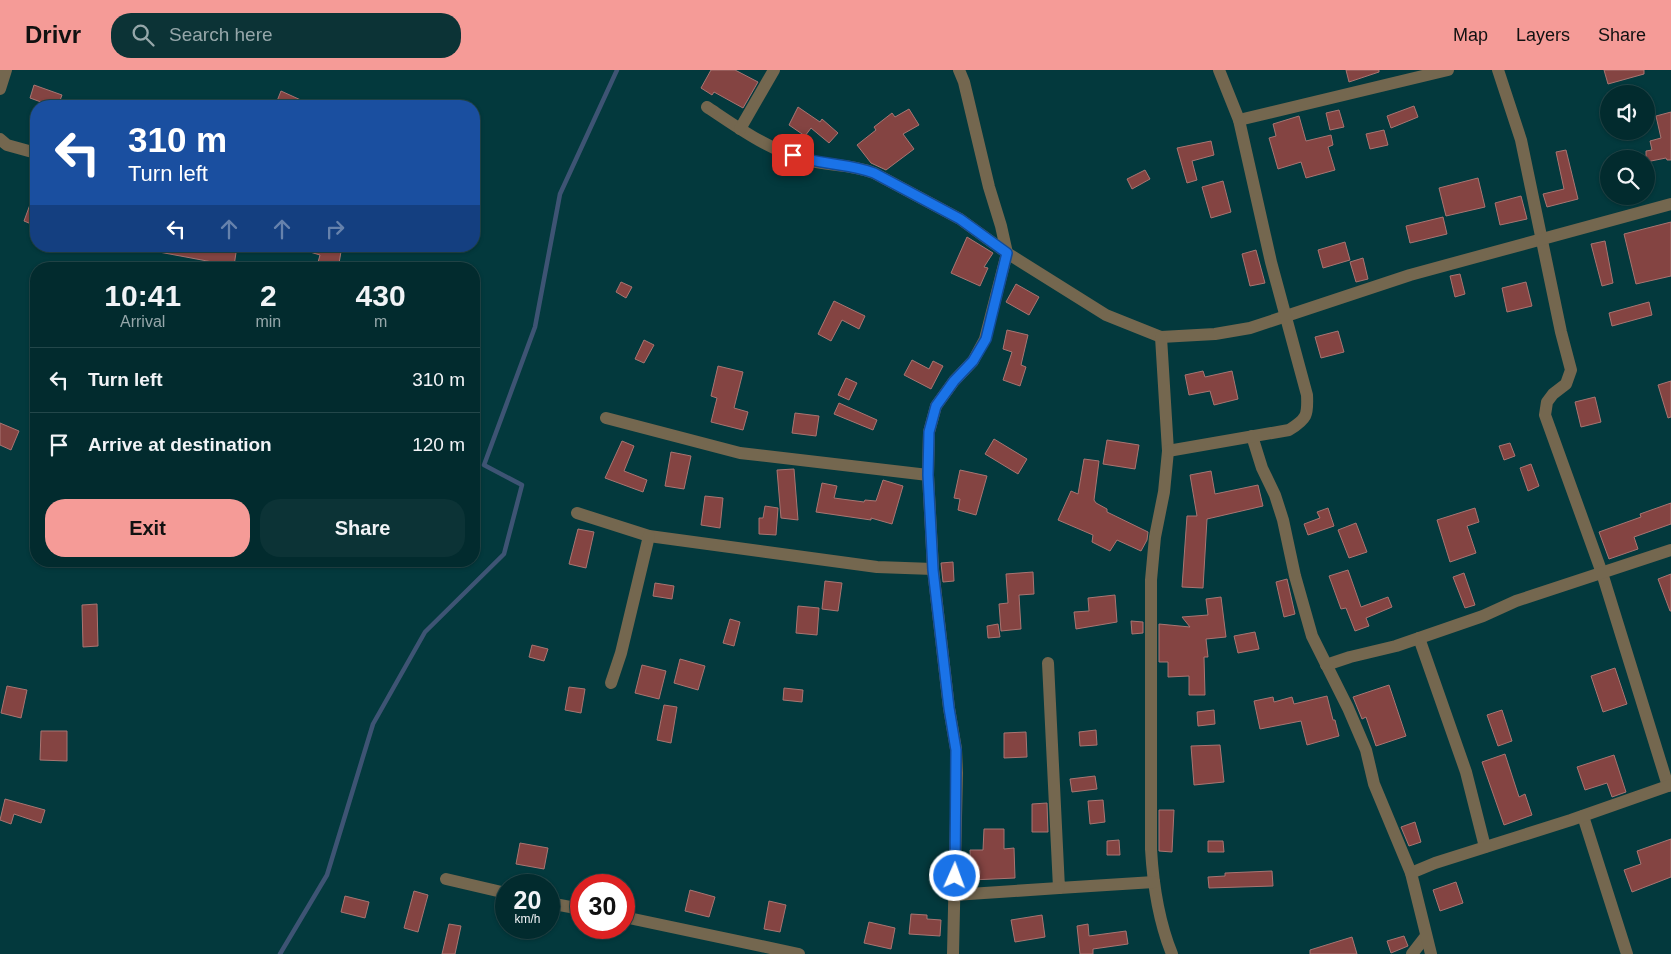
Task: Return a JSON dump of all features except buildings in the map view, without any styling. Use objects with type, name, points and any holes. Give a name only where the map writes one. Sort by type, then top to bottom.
[{"type":"street","points":[[740,129],[774,70]]},
{"type":"street","points":[[953,954],[956,750],[949,708],[933,570],[928,475],[929,432],[936,406],[954,381],[973,361],[986,339],[1007,253],[1002,226],[989,187],[964,82],[959,70]]},
{"type":"street","points":[[1168,451],[1289,430],[1302,422],[1308,412],[1307,395],[1271,262],[1239,120],[1220,70]]},
{"type":"street","points":[[1239,120],[1448,70]]},
{"type":"street","points":[[1411,873],[1435,863],[1583,816],[1669,786],[1602,573],[1545,415],[1547,402],[1553,394],[1566,384],[1571,370],[1522,140],[1498,70]]},
{"type":"street","points":[[707,106],[740,129],[780,150],[806,160],[860,168],[874,173],[960,219],[1007,253],[1106,315],[1161,337],[1215,334],[1250,328],[1410,275],[1671,204]]},
{"type":"street","points":[[0,139],[7,145],[30,151]]},
{"type":"street","points":[[1161,337],[1168,451],[1164,492],[1155,536],[1151,580],[1151,849],[1154,882],[1163,926],[1172,954]]},
{"type":"street","points":[[606,418],[740,453],[928,475]]},
{"type":"street","points":[[1252,436],[1262,468],[1275,495],[1283,520],[1295,576],[1312,636],[1366,750],[1374,784],[1411,873],[1431,954]]},
{"type":"street","points":[[577,513],[649,536],[877,567],[933,570]]},
{"type":"street","points":[[611,683],[621,654],[649,536]]},
{"type":"street","points":[[1326,665],[1419,638],[1483,616],[1516,601],[1671,550]]},
{"type":"street","points":[[1419,638],[1466,772],[1485,848]]},
{"type":"street","points":[[1048,663],[1060,888]]},
{"type":"street","points":[[1583,816],[1627,954]]},
{"type":"street","points":[[446,879],[495,890]]},
{"type":"street","points":[[954,895],[1154,882]]},
{"type":"street","points":[[635,919],[799,954]]},
{"type":"street","points":[[1412,954],[1426,936]]},
{"type":"waterway","points":[[280,954],[327,875],[373,724],[425,632],[504,554],[522,485],[484,465],[535,327],[560,194],[617,70]]},
{"type":"route","points":[[793,155],[806,160],[860,168],[874,173],[960,219],[1007,253],[986,339],[973,361],[954,381],[936,406],[929,432],[928,475],[933,570],[949,708],[956,750],[955,876]]}]
